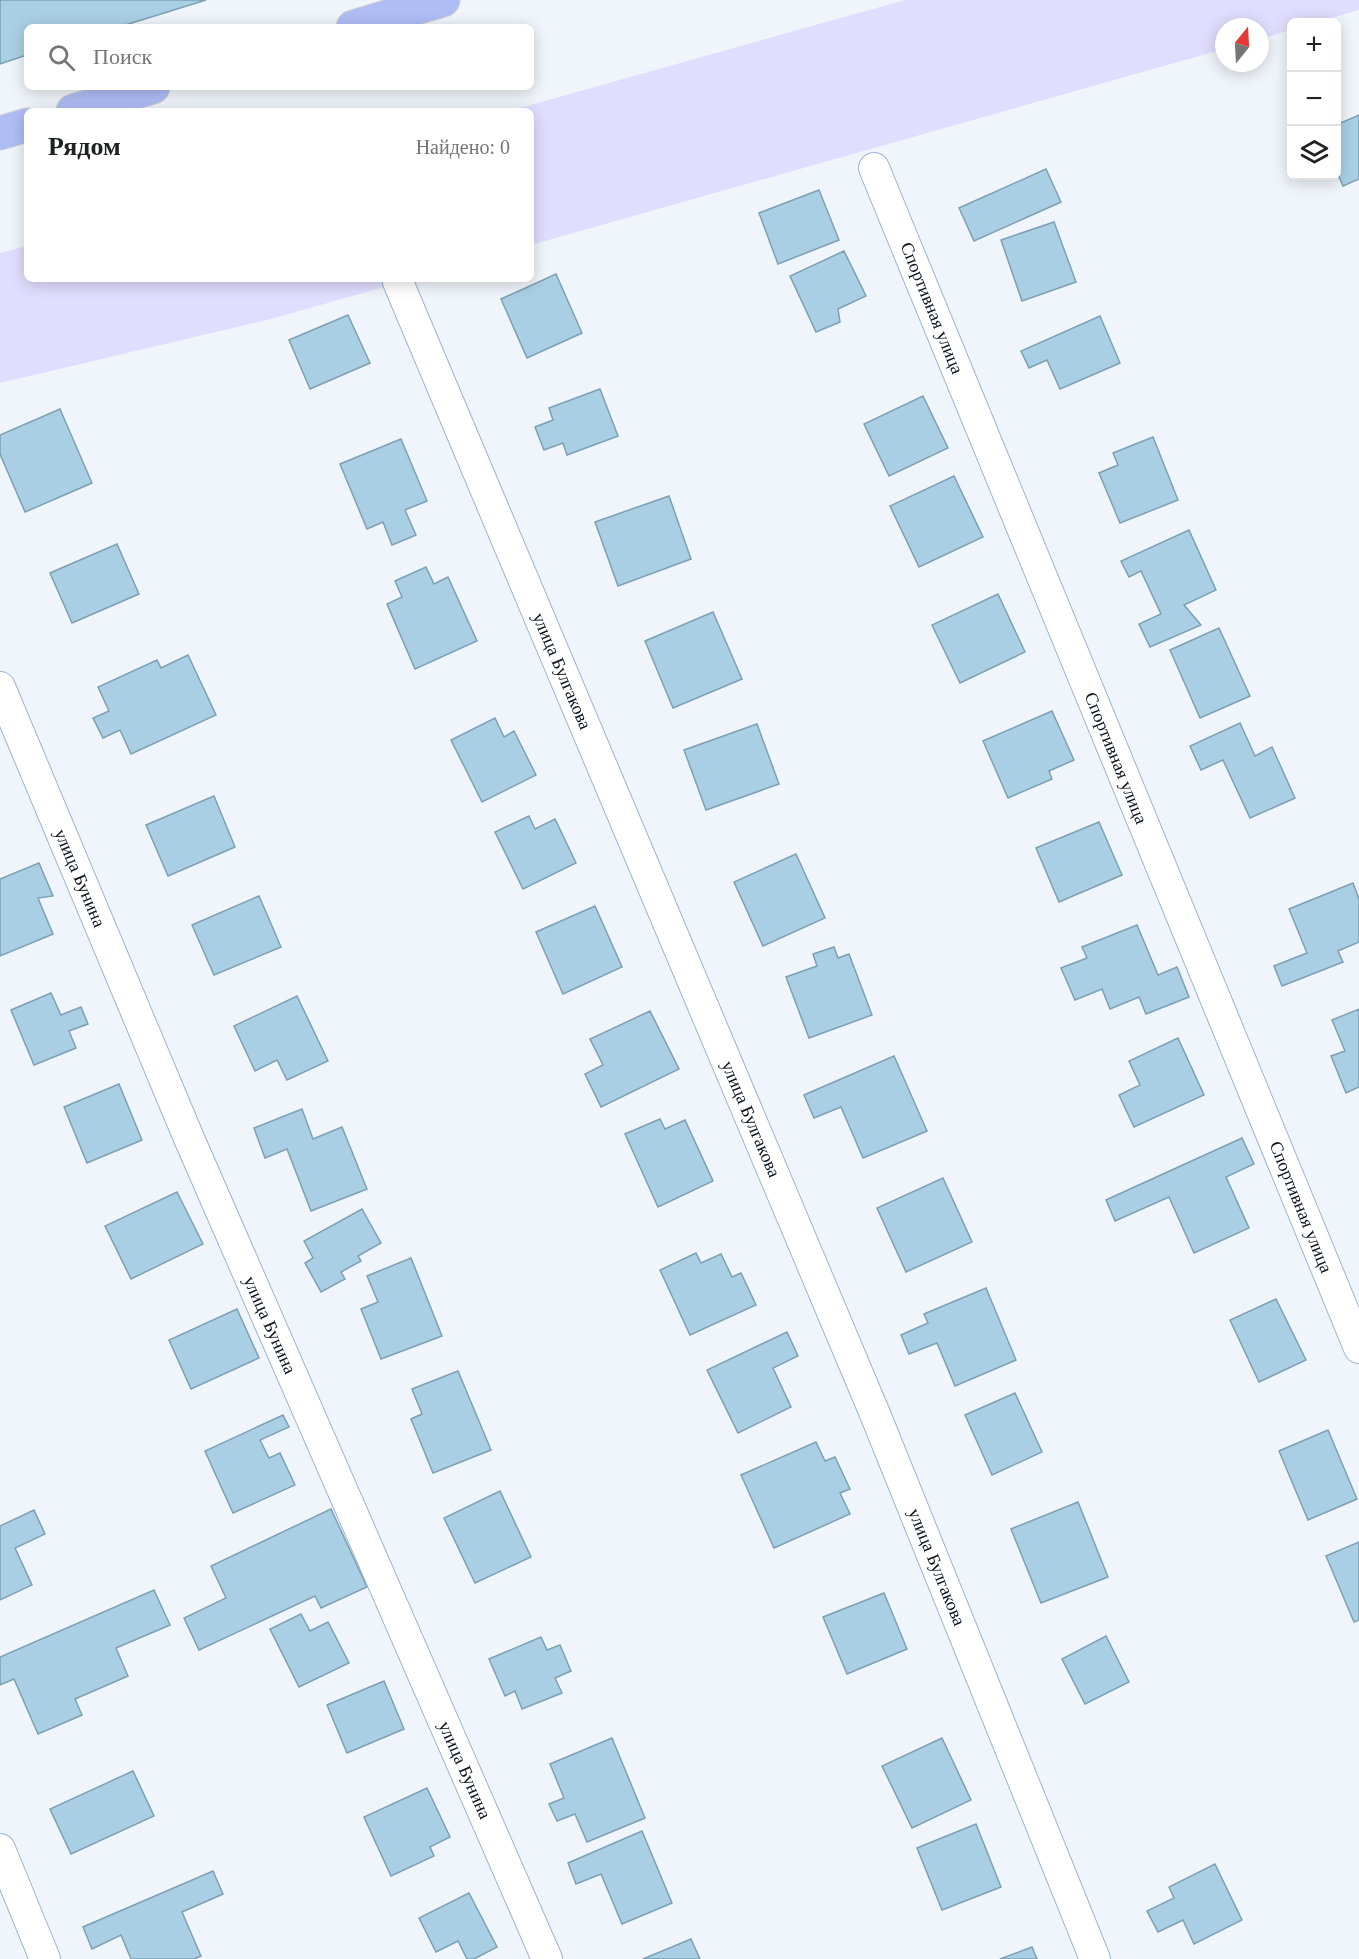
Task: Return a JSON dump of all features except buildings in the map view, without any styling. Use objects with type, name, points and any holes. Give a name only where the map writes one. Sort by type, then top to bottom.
[{"type":"main road","points":[[363,24],[443,0]]},
{"type":"main road","points":[[84,108],[143,90]]},
{"type":"main road","points":[[0,133],[24,126]]},
{"type":"street","name":"Спортивная улица","points":[[874,168],[1359,1348]]},
{"type":"street","name":"улица Булгакова","points":[[398,282],[875,1414],[1095,1959]]},
{"type":"street","name":"улица Бунина","points":[[0,687],[188,1136],[547,1959]]},
{"type":"street","points":[[0,1849],[45,1959]]},
{"type":"shaded area","points":[[905,0],[1359,0],[1359,10],[1331,18],[1287,18],[1287,31],[1269,36],[1269,18],[1215,18],[1215,52],[534,244],[534,108],[520,108]]},
{"type":"shaded area","points":[[24,247],[24,282],[401,282],[271,319],[0,383],[0,253]]}]
